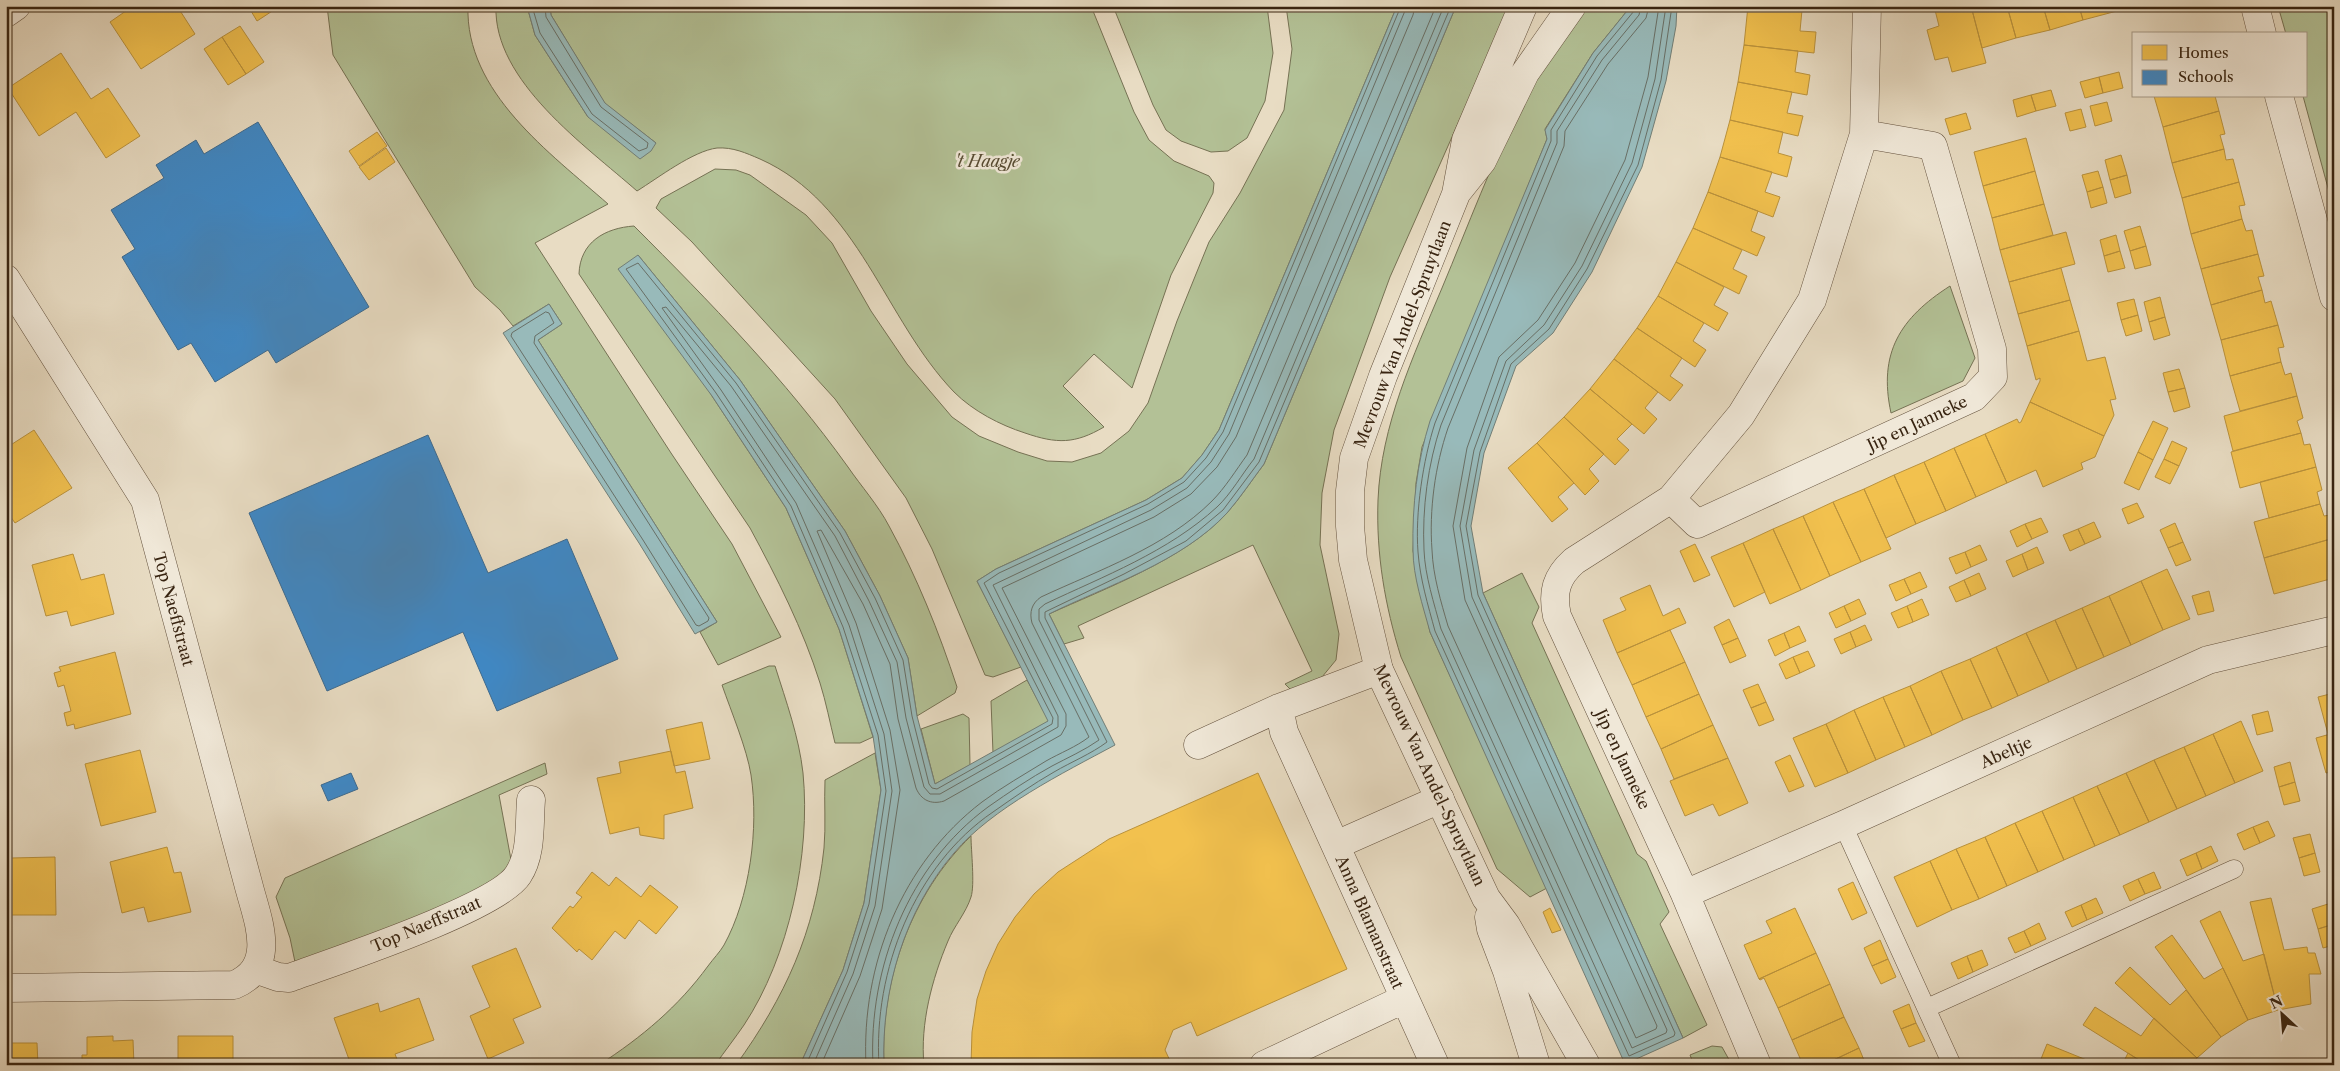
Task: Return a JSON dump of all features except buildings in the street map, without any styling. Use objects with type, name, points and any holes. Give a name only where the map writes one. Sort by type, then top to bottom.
[{"type":"street","points":[[6,13],[16,6]]},
{"type":"street","name":"Mevrouw Van Andel-Spruytlaan","points":[[1523,6],[1466,140],[1456,194],[1383,376],[1354,458],[1350,526],[1353,560],[1379,670],[1486,898],[1506,925],[1586,1065]]},
{"type":"street","name":"Mevrouw Van Andel-Spruytlaan","points":[[1456,194],[1482,161],[1525,73],[1572,6]]},
{"type":"street","name":"Jip en Janneke","points":[[1757,1065],[1685,894],[1557,616],[1554,602],[1562,572],[1574,561],[1671,499],[1741,415],[1812,300],[1864,134],[1867,6]]},
{"type":"street","points":[[2255,6],[2262,32]]},
{"type":"street","points":[[2280,98],[2334,297]]},
{"type":"street","name":"Jip en Janneke","points":[[1671,499],[1697,524],[1974,397],[1993,377],[1992,349],[1933,146],[1864,134]]},
{"type":"street","name":"Top Naeffstraat","points":[[6,279],[145,500],[258,923],[262,948],[255,969],[278,977],[289,978],[405,936],[474,905],[502,889],[518,876],[527,855],[531,800]]},
{"type":"street","name":"Abeltje","points":[[1685,894],[1843,825],[2208,660],[2334,630]]},
{"type":"street","points":[[1198,746],[1279,708],[1379,670]]},
{"type":"street","name":"Anna Blamanstraat","points":[[1279,708],[1284,732],[1435,1065]]},
{"type":"street","name":"Anna Blamanstraat","points":[[1336,845],[1440,799]]},
{"type":"street","name":"Mevrouw Van Andel-Spruytlaan","points":[[1486,898],[1491,929],[1507,971],[1536,1065]]},
{"type":"street","points":[[6,988],[234,985],[247,980],[255,969]]},
{"type":"street","name":"Anna Blamanstraat","points":[[1264,1065],[1404,999]]},
{"type":"lane","points":[[1843,825],[1952,1065]]},
{"type":"lane","points":[[1927,1008],[2234,869]]},
{"type":"green space","points":[[327,6],[468,6],[471,37],[480,66],[496,93],[537,142],[608,204],[535,243],[732,544],[781,637],[718,665],[700,632],[717,622],[538,340],[562,324],[549,304],[513,326],[500,310],[475,287],[333,55]]},
{"type":"green space","name":"'t Haagje","points":[[496,6],[527,6],[535,35],[588,117],[656,143],[605,104],[551,15],[550,6],[1091,6],[1134,112],[1149,140],[1174,161],[1209,176],[1214,183],[1213,193],[1171,275],[1132,388],[1094,354],[1063,386],[1104,427],[1094,433],[1075,439],[1047,439],[1016,430],[987,417],[961,399],[930,363],[846,233],[822,204],[794,179],[760,159],[734,149],[717,148],[687,159],[637,191],[569,132],[546,110],[526,86],[510,60],[499,34]]},
{"type":"green space","points":[[1113,6],[1267,6],[1273,53],[1265,101],[1247,138],[1228,151],[1211,152],[1181,141],[1166,130],[1153,105]]},
{"type":"green space","points":[[1286,6],[1397,6],[1219,430],[1202,455],[1182,478],[1146,500],[996,569],[977,581],[1021,667],[993,677],[985,675],[932,549],[906,498],[835,399],[692,242],[656,208],[661,199],[715,169],[736,170],[750,175],[806,215],[832,243],[871,311],[907,364],[952,417],[979,436],[1018,452],[1047,461],[1072,462],[1101,453],[1129,431],[1148,403],[1177,321],[1209,242],[1240,193],[1284,110],[1292,49]]},
{"type":"green space","points":[[1456,6],[1510,6],[1390,277],[1334,430],[1322,493],[1320,545],[1339,634],[1336,660],[1322,677],[1292,691],[1285,684],[1312,671],[1253,545],[1078,626],[1084,638],[1064,644],[1049,614],[1143,571],[1189,545],[1210,530],[1227,513],[1264,464]]},
{"type":"green space","points":[[1585,6],[1631,6],[1593,53],[1545,129],[1547,139],[1422,447],[1416,483],[1413,551],[1430,632],[1547,888],[1530,897],[1497,869],[1401,657],[1390,619],[1380,560],[1378,500],[1380,472],[1385,445],[1400,392],[1481,194],[1501,147],[1530,89]]},
{"type":"green space","points":[[2278,6],[2334,6],[2334,210],[2304,98],[2308,98],[2308,32],[2285,32]]},
{"type":"green space","points":[[634,226],[691,283],[773,372],[824,434],[880,511],[909,565],[927,605],[957,687],[955,693],[917,716],[908,658],[880,596],[845,531],[740,380],[638,255],[712,396],[786,508],[839,629],[873,737],[860,743],[835,743],[822,690],[806,643],[780,585],[750,528],[579,274],[580,263],[589,245],[613,230]]},
{"type":"green space","points":[[1950,286],[1975,358],[1963,381],[1891,413],[1888,372],[1891,355],[1897,339],[1906,324],[1918,311]]},
{"type":"green space","points":[[1522,573],[1539,607],[1532,623],[1637,854],[1646,861],[1669,912],[1660,924],[1707,1025],[1683,1038],[1483,593]]},
{"type":"green space","points":[[769,666],[775,666],[788,706],[801,760],[805,804],[800,870],[785,937],[773,968],[760,998],[744,1025],[715,1065],[599,1065],[630,1043],[672,1008],[721,950],[733,926],[746,885],[753,840],[754,817],[751,775],[746,754],[722,685]]},
{"type":"green space","points":[[1027,680],[1049,721],[993,753],[991,701]]},
{"type":"green space","points":[[963,714],[969,718],[970,765],[935,784],[921,729]]},
{"type":"green space","points":[[875,753],[881,790],[864,903],[843,970],[800,1065],[736,1065],[783,989],[805,936],[820,879],[824,848],[825,780]]},
{"type":"green space","points":[[545,763],[547,774],[499,795],[512,865],[477,896],[295,962],[290,938],[276,897],[285,878]]},
{"type":"green space","points":[[971,836],[973,876],[971,897],[948,941],[932,986],[924,1034],[924,1065],[884,1065],[884,1033],[887,1002],[894,971],[904,941],[916,912],[932,884],[950,859]]},
{"type":"green space","points":[[1712,1046],[1722,1047],[1732,1065],[1694,1065],[1690,1055]]},
{"type":"water","points":[[527,6],[550,6],[551,15],[605,103],[656,143],[651,151],[640,159],[588,117],[535,35]]},
{"type":"water","points":[[1397,6],[1456,6],[1264,464],[1227,513],[1188,546],[1142,571],[1049,614],[1115,745],[1073,767],[1008,806],[970,837],[954,853],[937,875],[922,900],[899,952],[887,1008],[884,1065],[800,1065],[843,970],[864,903],[881,790],[873,736],[839,629],[786,508],[712,396],[618,269],[638,255],[740,380],[845,531],[880,596],[908,658],[917,716],[935,784],[1048,721],[977,581],[996,569],[1146,500],[1182,478],[1202,455],[1219,430]]},
{"type":"water","points":[[1631,6],[1677,6],[1676,26],[1666,81],[1642,167],[1592,272],[1553,333],[1516,366],[1484,453],[1471,526],[1483,593],[1683,1038],[1625,1064],[1430,632],[1413,560],[1413,534],[1419,468],[1430,421],[1547,139],[1545,130],[1593,53]]},
{"type":"water","points":[[549,304],[562,324],[538,340],[717,622],[695,634],[639,543],[503,333]]}]
